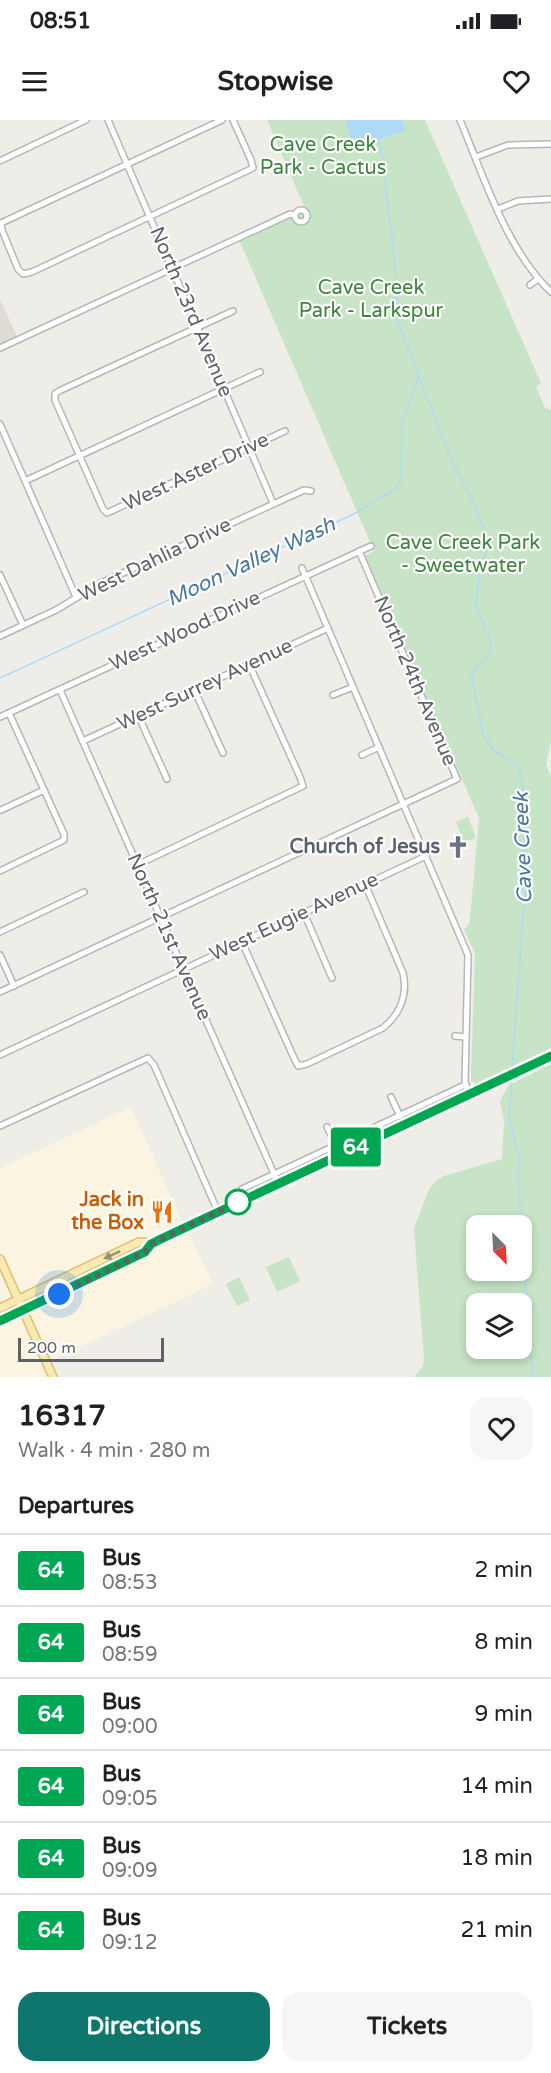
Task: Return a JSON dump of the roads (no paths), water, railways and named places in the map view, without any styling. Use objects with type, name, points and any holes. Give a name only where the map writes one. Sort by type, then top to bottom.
[{"type":"main road","points":[[0,1321],[145,1252],[151,1244],[551,1056]]},
{"type":"main road","points":[[0,1308],[139,1242],[151,1244]]},
{"type":"main road","points":[[0,1259],[53,1377]]},
{"type":"street","points":[[0,161],[86,120]]},
{"type":"street","name":"North 23rd Avenue","points":[[108,120],[273,504]]},
{"type":"street","points":[[222,120],[1,223],[18,268],[23,274],[253,168],[233,120]]},
{"type":"street","points":[[460,120],[517,249],[538,279],[550,289]]},
{"type":"street","points":[[476,157],[508,145],[551,144]]},
{"type":"street","points":[[498,209],[518,201],[551,200]]},
{"type":"street","points":[[0,348],[290,214],[294,215]]},
{"type":"street","points":[[530,285],[538,279]]},
{"type":"street","points":[[80,455],[55,400],[55,394],[233,311]]},
{"type":"street","points":[[25,481],[260,372]]},
{"type":"street","points":[[0,424],[76,597]]},
{"type":"street","name":"West Aster Drive","points":[[80,455],[107,513],[285,431]]},
{"type":"street","name":"West Dahlia Drive","points":[[0,636],[56,610],[101,583],[304,490],[311,491]]},
{"type":"street","name":"West Wood Drive","points":[[0,717],[371,546]]},
{"type":"street","name":"North 24th Avenue","points":[[359,551],[457,779],[404,805]]},
{"type":"street","points":[[302,568],[468,956],[465,1084],[468,1094]]},
{"type":"street","points":[[0,576],[23,626]]},
{"type":"street","name":"West Surrey Avenue","points":[[83,741],[328,628]]},
{"type":"street","points":[[136,865],[303,786],[249,664]]},
{"type":"street","points":[[333,695],[353,687]]},
{"type":"street","points":[[194,689],[224,753]]},
{"type":"street","name":"North 21st Avenue","points":[[60,690],[278,1183]]},
{"type":"street","points":[[0,870],[64,840],[64,834],[9,713]]},
{"type":"street","points":[[138,715],[167,779]]},
{"type":"street","points":[[362,755],[379,747]]},
{"type":"street","points":[[1,810],[44,790]]},
{"type":"street","points":[[0,992],[404,805]]},
{"type":"street","name":"West Eugie Avenue","points":[[0,1054],[426,856]]},
{"type":"street","points":[[242,942],[298,1066],[307,1064],[375,1032],[390,1022],[401,1005],[405,989],[404,973],[365,884]]},
{"type":"street","points":[[0,932],[84,892]]},
{"type":"street","points":[[304,913],[332,978]]},
{"type":"street","points":[[0,955],[14,986]]},
{"type":"street","points":[[455,1036],[466,1037]]},
{"type":"street","points":[[0,1126],[148,1058],[154,1065],[218,1212]]},
{"type":"street","points":[[242,1189],[465,1084]]},
{"type":"street","points":[[391,1097],[399,1116]]},
{"type":"street","points":[[327,1127],[336,1146]]},
{"type":"water","points":[[346,120],[401,120],[406,130],[353,149]]},
{"type":"waterway","name":"Cave Creek","points":[[378,139],[381,147],[395,266],[397,319],[453,465],[470,495],[486,534],[488,548],[480,567],[476,606],[490,640],[491,653],[477,667],[472,677],[483,735],[494,751],[515,764],[520,771],[525,799],[526,905],[523,915],[512,1070]]},
{"type":"waterway","name":"Moon Valley Wash","points":[[0,678],[356,513],[395,489],[401,480],[402,422],[418,378]]},
{"type":"waterway","name":"Cave Creek","points":[[512,1078],[509,1119],[519,1156],[520,1215]]},
{"type":"waterway","name":"Cave Creek","points":[[526,1281],[533,1377]]},
{"type":"place","name":"Church of Jesus","points":[[458,847]]},
{"type":"place","name":"Jack in the Box","points":[[162,1212]]},
{"type":"park label","name":"Cave Creek Park - Cactus","points":[[323,156]]},
{"type":"park label","name":"Cave Creek Park - Larkspur","points":[[371,300]]},
{"type":"park label","name":"Cave Creek Park - Sweetwater","points":[[463,554]]}]
